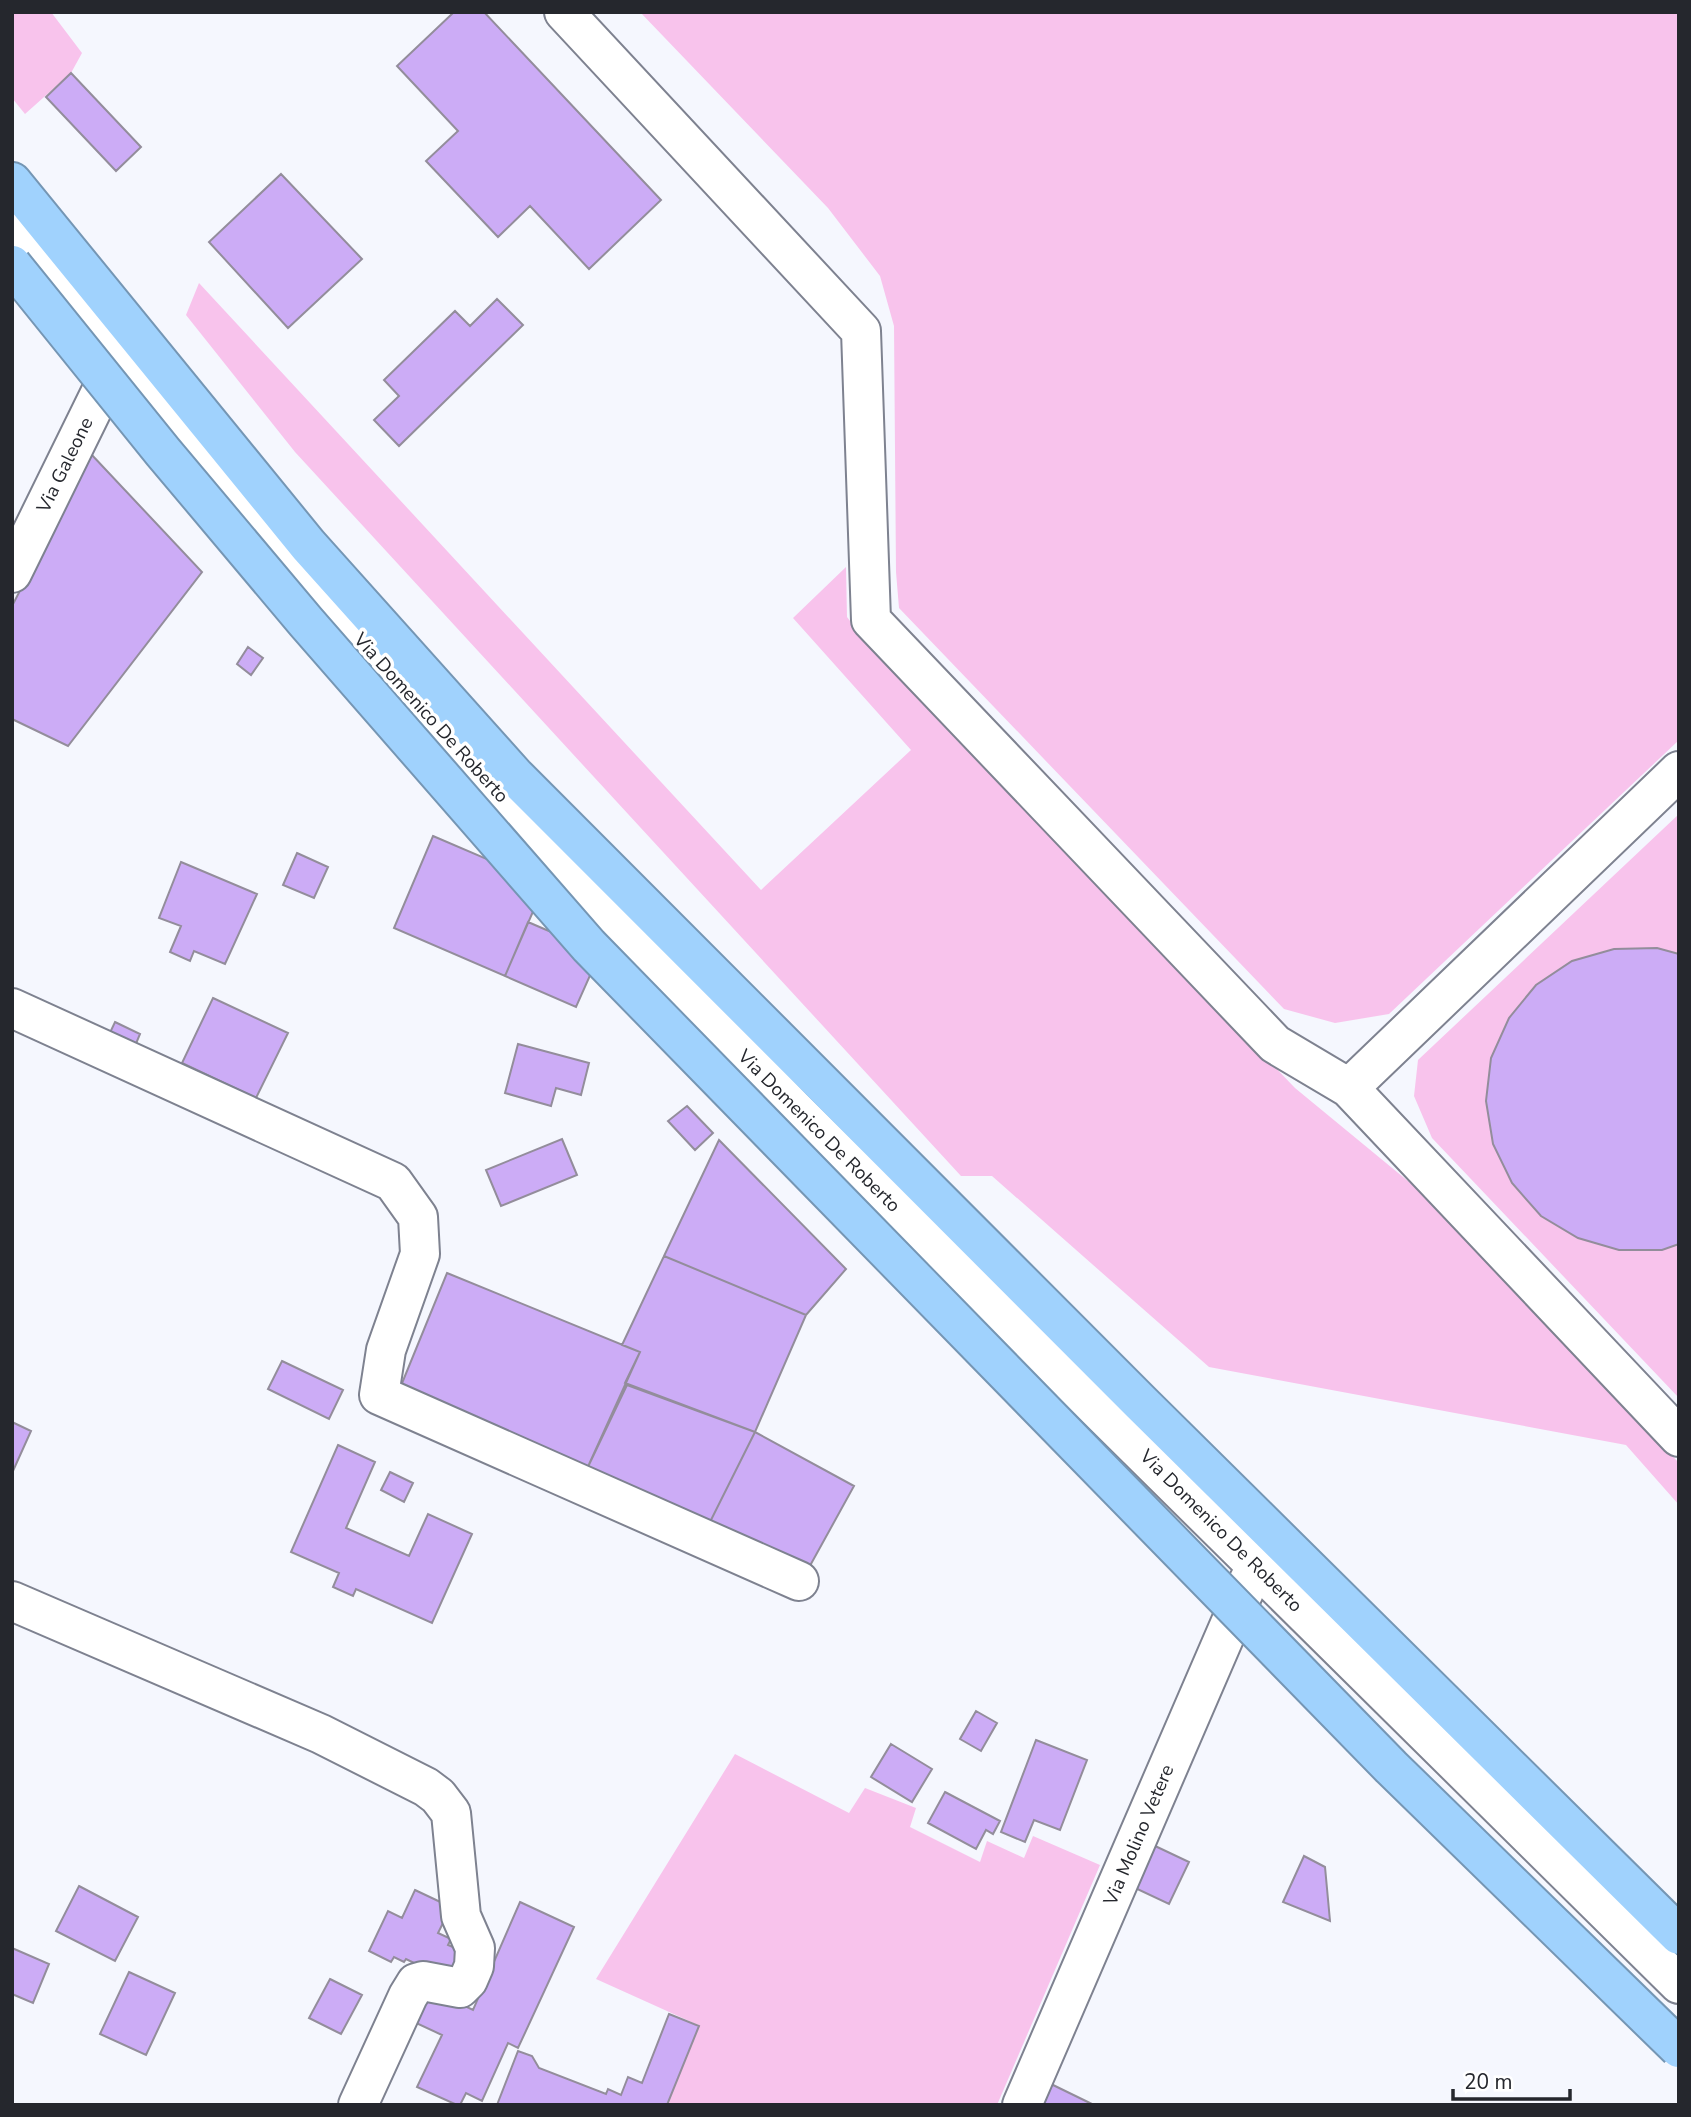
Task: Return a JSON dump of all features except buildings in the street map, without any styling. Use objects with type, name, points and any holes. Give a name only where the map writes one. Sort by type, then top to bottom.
[{"type":"highway","points":[[12,182],[308,545],[514,775],[1141,1403],[1679,1936]]},
{"type":"highway","points":[[12,265],[163,452],[306,622],[589,946],[1391,1767],[1679,2048]]},
{"type":"highway","points":[[12,293],[163,452]]},
{"type":"street","points":[[564,12],[861,331],[871,620],[1275,1044],[1349,1088],[1679,1437]]},
{"type":"street","name":"Via Domenico De Roberto","points":[[12,229],[226,488],[614,921],[792,1107],[1679,1984]]},
{"type":"street","name":"Via Galeone","points":[[12,573],[118,357]]},
{"type":"street","points":[[1349,1088],[1679,771]]},
{"type":"street","points":[[12,1008],[393,1182],[418,1217],[420,1254],[386,1350],[379,1395],[799,1581]]},
{"type":"street","name":"Via Molino Vetere","points":[[1022,2105],[1255,1565]]},
{"type":"street","points":[[12,1601],[321,1734],[426,1787],[438,1796],[451,1813],[461,1916],[475,1948],[474,1966],[468,1980],[460,1988],[423,1981],[416,1983],[358,2105]]},
{"type":"shaded area","points":[[12,12],[51,12],[82,53],[71,73],[25,114],[12,98]]},
{"type":"shaded area","points":[[640,12],[1679,12],[1679,740],[1389,1014],[1335,1023],[1284,1009],[899,608],[896,572],[894,326],[880,276],[828,208]]},
{"type":"shaded area","points":[[199,283],[761,890],[911,750],[793,618],[846,567],[847,617],[860,634],[1295,1088],[1431,1200],[1679,1463],[1679,1505],[1626,1445],[1209,1367],[992,1176],[961,1176],[295,452],[186,315]]},
{"type":"shaded area","points":[[1679,814],[1679,1398],[1432,1138],[1414,1096],[1418,1060]]},
{"type":"shaded area","points":[[735,1754],[849,1813],[865,1788],[916,1808],[910,1827],[980,1862],[987,1841],[1024,1858],[1033,1836],[1100,1865],[997,2105],[663,2105],[698,2025],[596,1979]]}]
